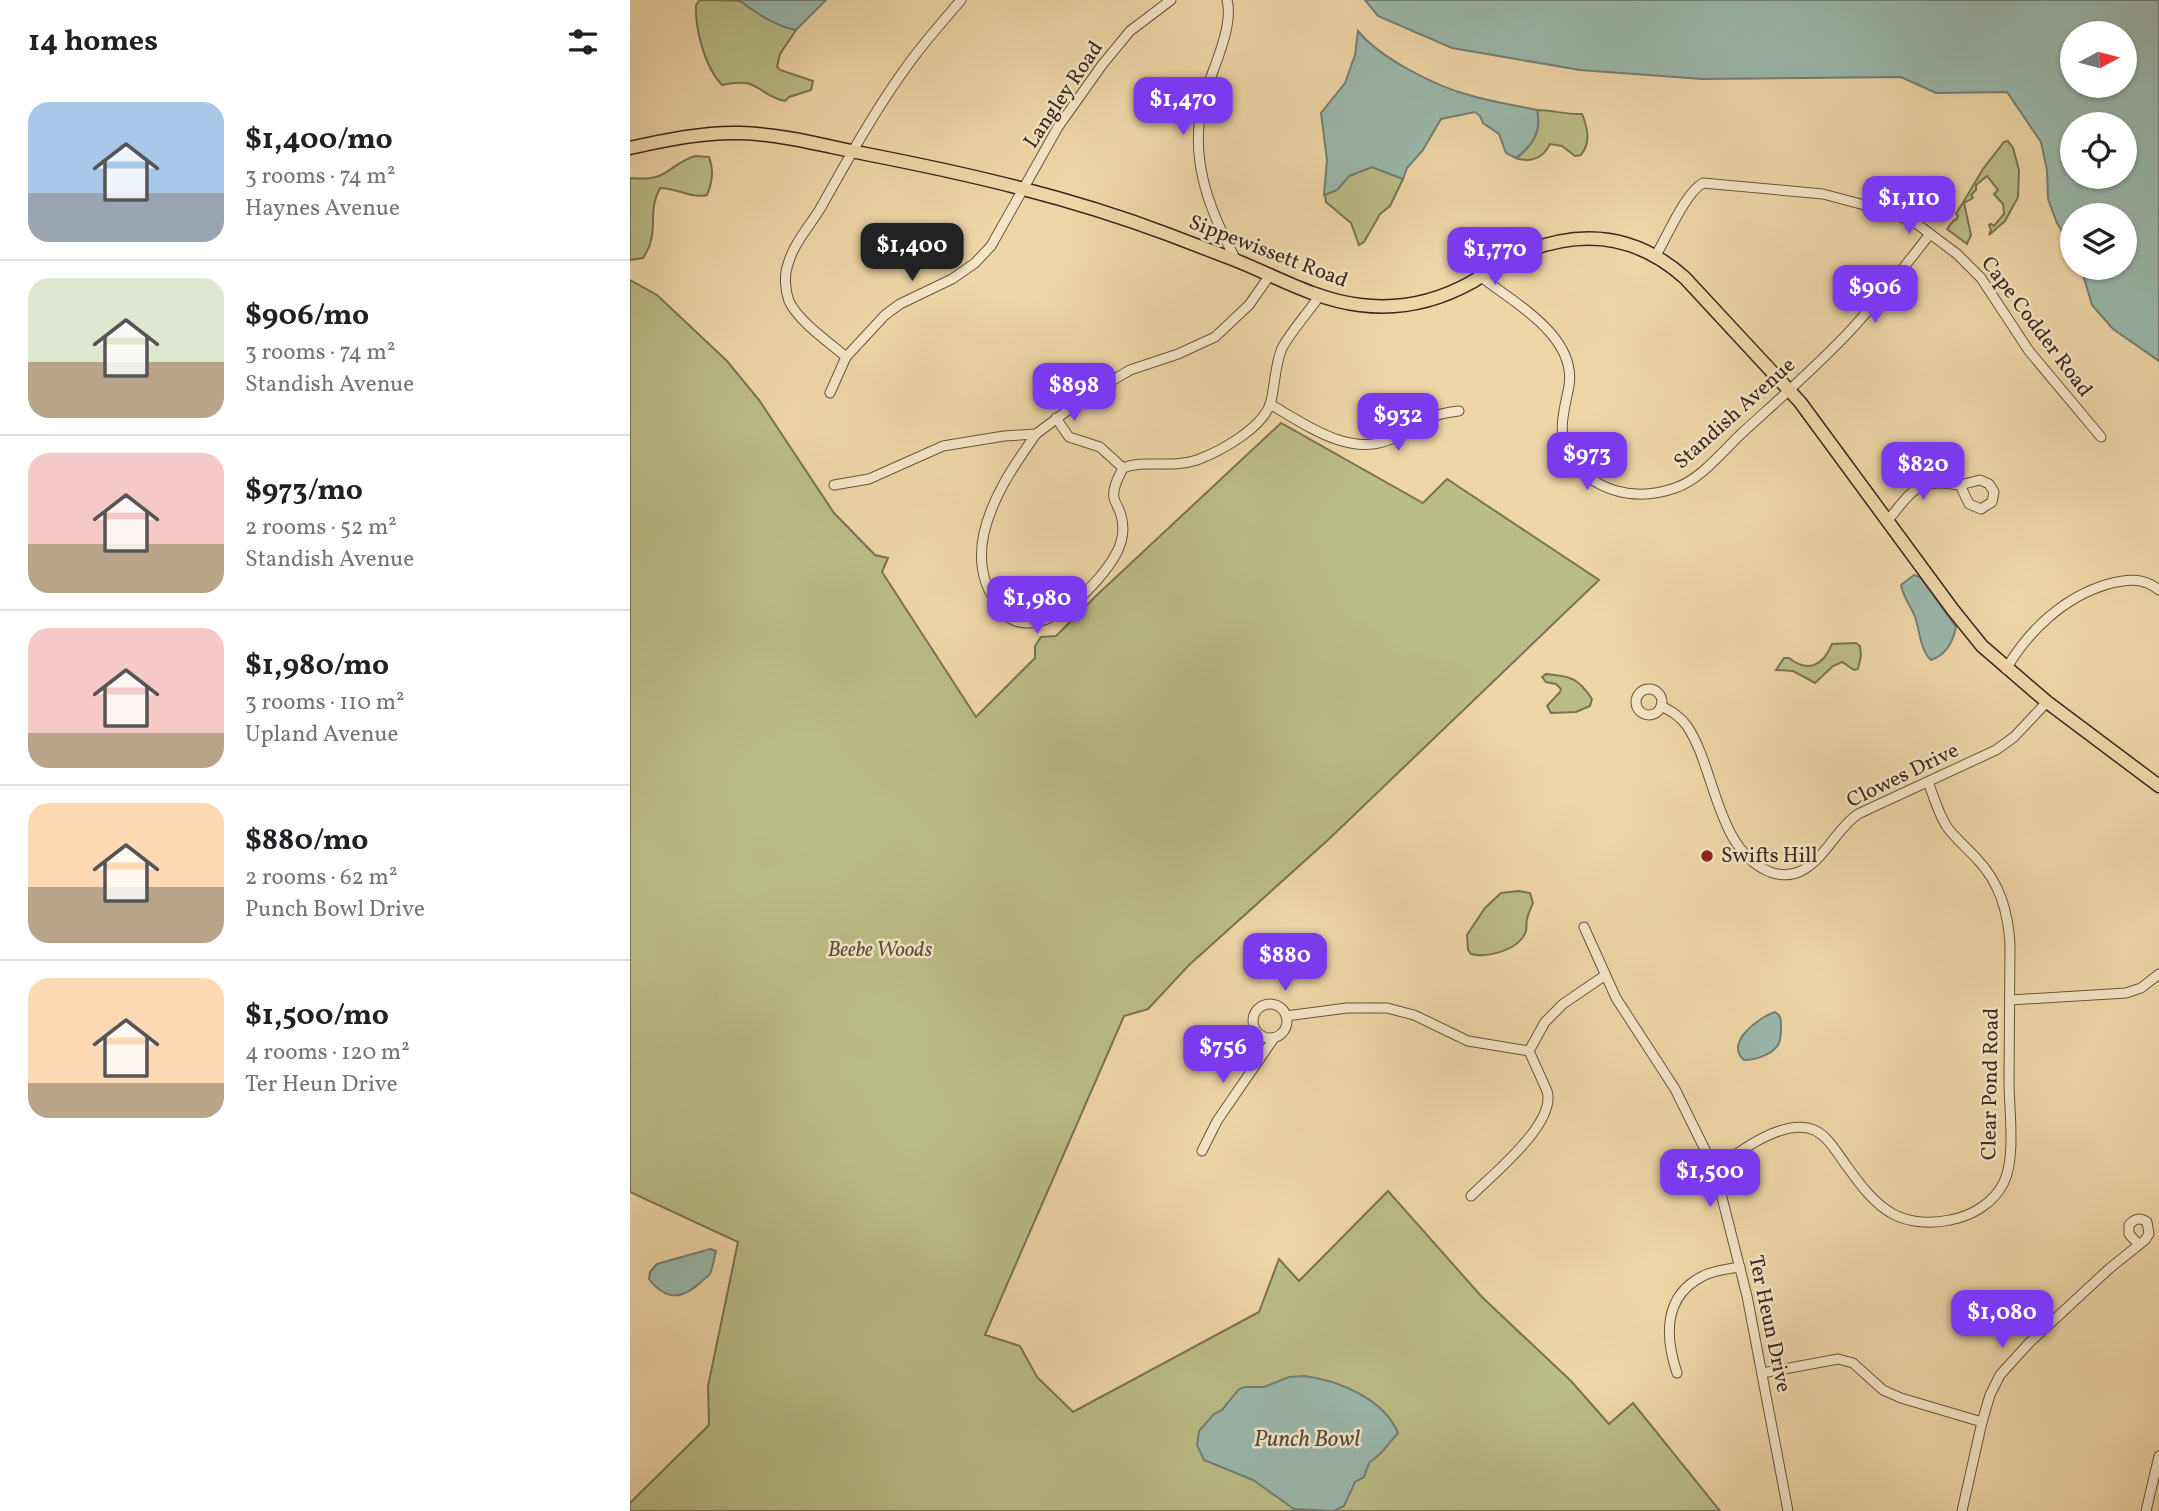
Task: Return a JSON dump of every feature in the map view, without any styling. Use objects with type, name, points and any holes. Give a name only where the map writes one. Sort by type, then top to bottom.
[{"type":"main road","name":"Sippewissett Road","points":[[630,148],[705,135],[741,133],[964,173],[1099,210],[1236,260],[1320,295],[1363,306],[1403,305],[1445,294],[1521,254],[1571,240],[1604,238],[1627,243],[1656,255],[1685,278],[1790,389],[1963,624],[2006,668],[2046,702],[2159,786]]},
{"type":"street","points":[[846,357],[797,313],[789,300],[785,278],[787,265],[852,151],[908,64],[961,0]]},
{"type":"street","name":"Langley Road","points":[[830,393],[846,357],[892,310],[952,279],[991,246],[1058,127],[1102,65],[1130,31],[1171,0]]},
{"type":"street","points":[[1216,253],[1220,237],[1201,178],[1198,146],[1202,106],[1225,32],[1229,8],[1227,0]]},
{"type":"street","name":"Cape Codder Road","points":[[1656,255],[1699,184],[1708,182],[1802,191],[1842,198],[1902,216],[1960,256],[1981,278],[2029,351],[2101,437]]},
{"type":"street","points":[[1217,224],[1236,260]]},
{"type":"street","name":"Standish Avenue","points":[[1480,276],[1542,325],[1564,350],[1570,368],[1570,384],[1563,415],[1563,436],[1569,454],[1584,471],[1608,490],[1624,494],[1651,495],[1678,488],[1700,472],[1790,389],[1849,332],[1898,276],[1930,233]]},
{"type":"street","points":[[1270,275],[1243,312],[1215,337],[1178,354],[1130,370],[1091,393],[1036,434],[996,498],[984,533],[984,578],[989,592],[1010,619],[1026,623],[1051,618],[1065,610],[1089,588],[1110,562],[1123,533],[1122,519],[1114,500],[1114,491],[1123,468],[1134,463],[1172,466],[1198,459],[1237,439],[1258,424],[1270,404],[1283,347],[1320,295]]},
{"type":"street","points":[[1270,404],[1304,424],[1346,443],[1363,446],[1393,438],[1431,416],[1460,411]]},
{"type":"street","points":[[1056,418],[1069,437],[1100,447],[1123,468]]},
{"type":"street","points":[[834,485],[869,479],[943,446],[1004,436],[1036,434]]},
{"type":"street","points":[[1888,520],[1912,491],[1923,485],[1937,482],[1960,485]]},
{"type":"street","points":[[2006,668],[2015,653],[2039,628],[2077,596],[2129,580],[2147,582],[2159,590]]},
{"type":"street","name":"Clowes Drive","points":[[1661,706],[1682,719],[1689,729],[1708,771],[1728,827],[1738,845],[1756,863],[1776,874],[1793,874],[1805,869],[1853,818],[2006,744],[2046,702]]},
{"type":"street","name":"Clear Pond Road","points":[[1715,1170],[1776,1131],[1796,1126],[1813,1129],[1825,1138],[1876,1202],[1894,1214],[1913,1221],[1941,1222],[1962,1218],[1980,1209],[2004,1182],[2009,1164],[2009,928],[2001,896],[1983,866],[1947,826],[1928,782]]},
{"type":"street","name":"Ter Heun Drive","points":[[1584,927],[1604,976],[1637,1034],[1675,1089],[1715,1170],[1740,1267],[1788,1511]]},
{"type":"street","points":[[2010,1000],[2126,993],[2141,988],[2159,974]]},
{"type":"street","points":[[1528,1051],[1545,1023],[1563,1004],[1604,976]]},
{"type":"street","points":[[1202,1151],[1217,1121],[1273,1038],[1283,1032],[1286,1016],[1275,1005],[1264,1006],[1256,1012],[1254,1023],[1258,1033],[1273,1038]]},
{"type":"street","points":[[1286,1016],[1347,1008],[1387,1008],[1414,1015],[1468,1041],[1528,1051]]},
{"type":"street","points":[[1471,1196],[1521,1147],[1547,1109],[1547,1091],[1528,1051]]},
{"type":"street","points":[[1962,1511],[1982,1422],[1990,1395],[2000,1375],[2039,1333],[2139,1245]]},
{"type":"street","points":[[1677,1373],[1668,1331],[1672,1307],[1688,1287],[1702,1276],[1740,1267]]},
{"type":"street","points":[[1762,1373],[1838,1359],[1853,1363],[1883,1390],[1901,1398],[1982,1422]]},
{"type":"street","points":[[2146,1511],[2159,1459]]},
{"type":"green space","points":[[700,0],[740,1],[781,25],[796,30],[780,54],[777,67],[813,81],[811,90],[789,97],[785,101],[744,83],[722,85],[706,59],[699,36],[696,5]]},
{"type":"green space","points":[[1537,110],[1582,114],[1588,135],[1581,155],[1575,156],[1562,146],[1550,144],[1544,153],[1536,158],[1516,158],[1535,137],[1538,125]]},
{"type":"green space","points":[[2008,141],[2013,148],[2019,170],[2018,197],[2005,221],[1989,235],[1989,225],[1994,226],[2004,214],[2003,204],[1994,194],[1998,190],[1987,176],[1976,185],[1976,190],[1971,195],[1973,198],[1964,203],[1971,235],[1967,244],[1947,229],[1956,220],[1956,214],[1983,169],[2004,142]]},
{"type":"green space","points":[[695,156],[709,157],[711,162],[712,176],[707,195],[696,196],[660,188],[654,205],[653,231],[648,249],[643,258],[630,260],[630,178],[653,178]]},
{"type":"green space","points":[[1372,167],[1403,179],[1390,206],[1380,214],[1364,242],[1359,245],[1351,223],[1326,202],[1325,195],[1337,190],[1349,176]]},
{"type":"green space","name":"Beebe Woods","points":[[630,280],[657,295],[727,361],[759,400],[834,513],[875,555],[888,558],[882,572],[976,717],[1035,658],[1035,646],[1041,637],[1056,636],[1281,423],[1423,503],[1447,479],[1599,580],[1329,839],[1188,966],[1148,1009],[1124,1016],[985,1335],[1020,1346],[1037,1377],[1073,1412],[1259,1312],[1279,1259],[1299,1281],[1388,1191],[1482,1297],[1571,1381],[1609,1424],[1633,1403],[1720,1511],[630,1511],[630,1503],[709,1425],[708,1386],[738,1242],[630,1192]]},
{"type":"green space","points":[[1856,643],[1860,646],[1861,656],[1858,669],[1854,670],[1842,662],[1833,666],[1815,683],[1793,671],[1776,670],[1784,658],[1802,665],[1814,665],[1824,658],[1832,644]]},
{"type":"green space","points":[[1546,674],[1568,677],[1578,682],[1592,699],[1590,706],[1576,712],[1551,713],[1547,706],[1561,689],[1556,684],[1546,682],[1542,677]]},
{"type":"green space","points":[[1501,893],[1530,893],[1533,903],[1523,938],[1503,951],[1486,955],[1471,954],[1468,950],[1467,935],[1485,908]]},
{"type":"water","points":[[739,0],[826,0],[796,30],[773,22]]},
{"type":"water","points":[[1365,0],[2159,0],[2159,361],[2113,329],[2092,305],[2085,280],[2137,280],[2137,203],[2060,203],[2060,228],[2048,199],[2047,170],[2041,142],[2007,92],[1936,93],[1901,77],[1702,79],[1580,70],[1452,48],[1378,16]]},
{"type":"water","points":[[1358,31],[1394,61],[1440,85],[1477,97],[1537,110],[1537,132],[1527,149],[1516,158],[1506,153],[1499,134],[1483,123],[1475,112],[1441,119],[1423,150],[1407,168],[1403,179],[1372,167],[1349,176],[1337,190],[1324,195],[1327,160],[1321,113],[1345,83],[1355,55]]},
{"type":"water","points":[[1914,575],[1920,577],[1956,627],[1948,647],[1941,655],[1931,660],[1922,646],[1915,617],[1901,585]]},
{"type":"water","points":[[1775,1012],[1781,1021],[1777,1047],[1764,1056],[1744,1060],[1738,1046],[1741,1039],[1753,1025]]},
{"type":"water","points":[[710,1249],[716,1251],[710,1274],[688,1292],[675,1295],[662,1292],[649,1279],[650,1272],[657,1264]]},
{"type":"water","name":"Punch Bowl","points":[[1304,1376],[1331,1382],[1358,1393],[1382,1410],[1398,1433],[1369,1463],[1364,1477],[1355,1482],[1344,1506],[1334,1511],[1294,1509],[1253,1480],[1204,1460],[1197,1445],[1199,1431],[1214,1414],[1222,1410],[1239,1389],[1264,1387],[1289,1377]]},
{"type":"place","name":"Swifts Hill","points":[[1707,856]]}]
